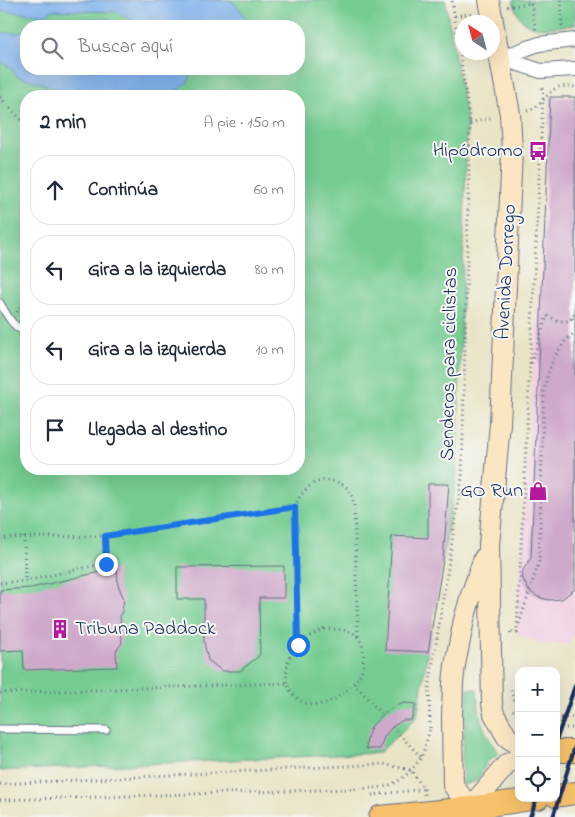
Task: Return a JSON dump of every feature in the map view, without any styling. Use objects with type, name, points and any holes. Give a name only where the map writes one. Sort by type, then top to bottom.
[{"type":"main road","name":"Avenida Dorrego","points":[[500,58],[510,114],[512,150],[500,424],[489,545],[492,704],[494,714],[507,737],[515,743]]},
{"type":"main road","name":"Avenida Dorrego","points":[[470,813],[453,785],[453,683],[464,620],[489,545]]},
{"type":"main road","points":[[560,751],[575,750]]},
{"type":"main road","points":[[470,813],[507,764],[515,760]]},
{"type":"main road","points":[[560,795],[575,793]]},
{"type":"main road","points":[[380,817],[424,813],[470,813],[520,802]]},
{"type":"street","points":[[500,58],[539,44],[569,41]]},
{"type":"street","points":[[500,58],[541,71],[575,69]]},
{"type":"lane","points":[[0,303],[11,321],[20,329]]},
{"type":"lane","points":[[0,728],[106,730]]},
{"type":"path","name":"Senderos para ciclistas","points":[[452,0],[455,16]]},
{"type":"path","points":[[561,0],[569,41]]},
{"type":"path","points":[[458,15],[490,5],[530,1],[539,44]]},
{"type":"path","name":"Senderos para ciclistas","points":[[430,728],[429,688],[462,478],[470,122],[461,60]]},
{"type":"path","points":[[517,629],[543,99],[541,71]]},
{"type":"path","points":[[0,97],[20,119]]},
{"type":"path","points":[[11,321],[20,307]]},
{"type":"path","points":[[530,366],[547,316],[559,321],[569,321],[575,312]]},
{"type":"path","points":[[572,318],[575,322]]},
{"type":"path","points":[[510,640],[510,631],[517,633],[539,562],[544,392],[548,373],[554,358],[565,341],[575,332]]},
{"type":"path","points":[[298,645],[295,507],[298,498],[304,491],[318,482],[327,480],[338,482],[346,487],[352,495],[354,506],[358,638]]},
{"type":"path","points":[[0,538],[105,536],[295,507]]},
{"type":"path","points":[[0,583],[25,581],[106,564],[105,536]]},
{"type":"path","points":[[24,537],[25,581]]},
{"type":"path","points":[[324,629],[352,633],[358,638],[363,645],[364,659],[362,671],[343,694],[330,701],[309,704],[300,700],[292,692],[287,683],[286,670],[290,657],[298,645],[308,636],[324,629]]},
{"type":"path","points":[[0,693],[287,683]]},
{"type":"path","points":[[354,683],[382,715]]},
{"type":"path","points":[[509,686],[515,703]]},
{"type":"path","points":[[0,800],[386,786],[397,782],[411,770],[421,757],[430,728],[452,717]]},
{"type":"path","points":[[560,718],[575,717]]},
{"type":"path","points":[[392,727],[421,757]]},
{"type":"path","points":[[560,728],[575,728]]},
{"type":"path","points":[[0,784],[383,764],[411,770],[424,790],[424,813]]},
{"type":"path","points":[[372,795],[424,790]]},
{"type":"shaded area","points":[[550,97],[575,97],[575,630],[570,644],[540,643],[517,633]]},
{"type":"green space","points":[[0,0],[445,0],[467,124],[457,472],[417,717],[379,753],[0,771]]},
{"type":"green space","points":[[513,0],[575,0],[575,25],[544,28],[528,25],[517,12]]},
{"type":"green space","points":[[468,689],[477,689],[482,723],[488,738],[499,753],[487,762],[477,781],[464,785],[462,756]]},
{"type":"water","points":[[0,0],[229,0],[239,8],[247,20],[131,20],[117,12],[52,10],[47,15],[0,11]]},
{"type":"water","points":[[108,19],[110,20],[55,20]]},
{"type":"water","points":[[20,32],[20,75],[191,75],[188,82],[178,90],[58,90],[17,76],[11,68],[0,61],[0,33]]},
{"type":"building","points":[[550,97],[575,97],[575,589],[562,599],[549,600],[538,597],[529,591],[522,576],[523,570],[531,558]]},
{"type":"building","points":[[428,484],[449,484],[443,560],[428,652],[385,650],[392,536],[428,538]]},
{"type":"building","points":[[284,566],[284,598],[259,598],[260,655],[240,671],[222,671],[208,660],[204,642],[204,599],[177,599],[177,567]]},
{"type":"building","name":"Tribuna Paddock","points":[[117,568],[118,585],[124,599],[120,615],[122,643],[116,651],[117,667],[24,670],[23,650],[0,651],[0,590],[31,588]]},
{"type":"building","points":[[405,703],[416,704],[411,720],[403,720],[392,727],[384,737],[380,749],[366,749],[371,727],[382,715],[395,706]]},
{"type":"railway","points":[[560,729],[575,686]]},
{"type":"railway","points":[[553,817],[575,746]]},
{"type":"railway","points":[[530,817],[536,802]]},
{"type":"place","name":"Hipódromo","points":[[538,151]]},
{"type":"place","name":"GO Run","points":[[538,491]]},
{"type":"place","name":"Tribuna Paddock","points":[[60,629]]},
{"type":"route","points":[[106,564],[105,536],[295,507],[298,645]]}]
